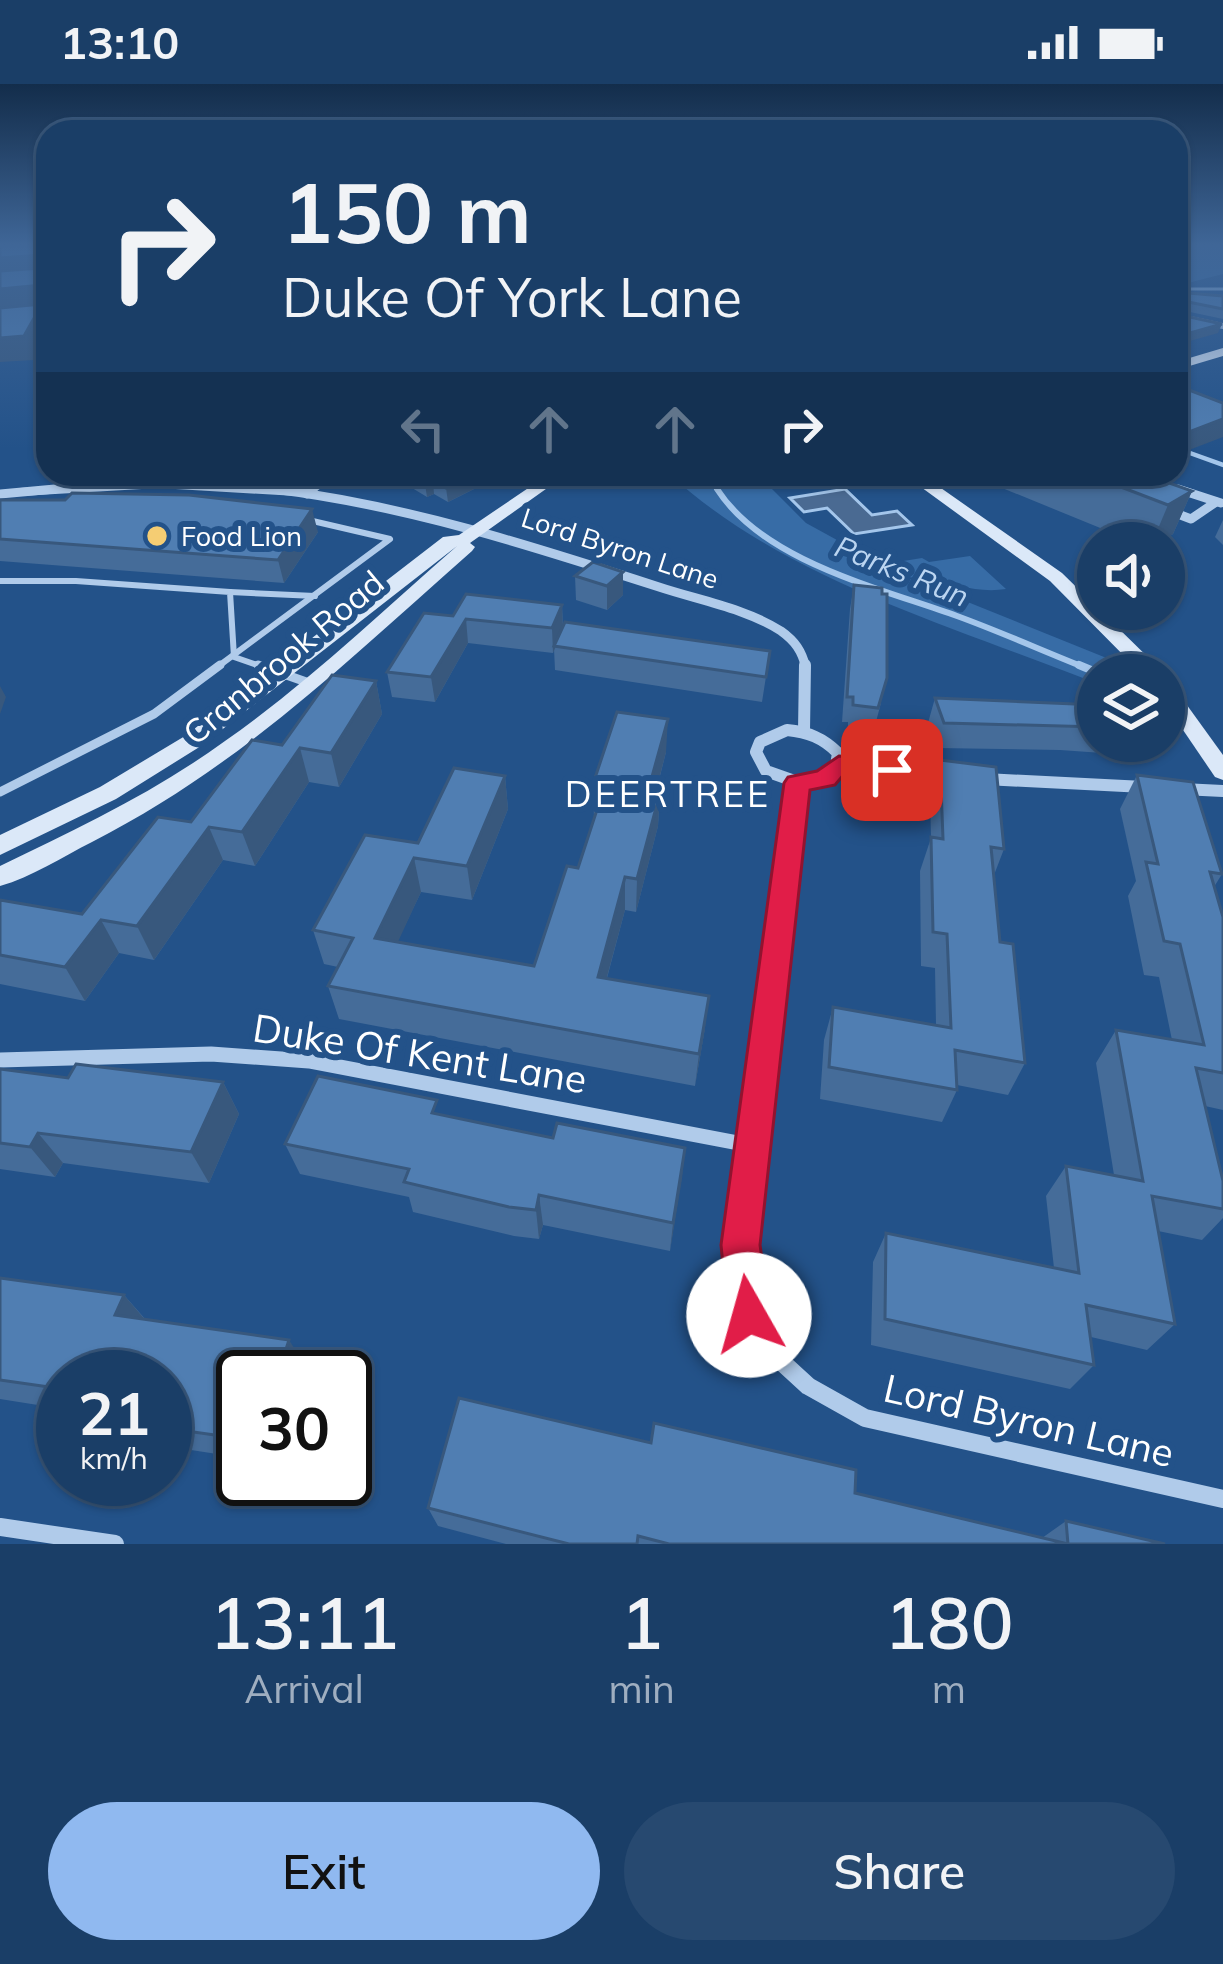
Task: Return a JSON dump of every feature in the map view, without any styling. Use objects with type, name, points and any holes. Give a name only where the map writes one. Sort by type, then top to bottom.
[{"type":"street","points":[[1188,319],[1223,326]]},
{"type":"street","points":[[1188,362],[1223,352]]},
{"type":"street","name":"Lord Byron Lane","points":[[0,494],[88,486]]},
{"type":"street","name":"Lord Byron Lane","points":[[231,486],[307,494],[468,536],[774,627],[798,646],[803,657],[804,731]]},
{"type":"street","points":[[307,494],[317,486]]},
{"type":"street","name":"Cranbrook Road","points":[[0,846],[129,781],[282,674],[449,541],[468,536],[541,486]]},
{"type":"street","points":[[927,486],[1056,577],[1134,654]]},
{"type":"street","points":[[1171,486],[1220,503]]},
{"type":"street","points":[[1150,504],[1191,519],[1220,503]]},
{"type":"street","name":"Cranbrook Road","points":[[0,877],[192,774],[312,684],[466,547],[468,536]]},
{"type":"street","points":[[1185,717],[1223,772]]},
{"type":"street","points":[[804,731],[828,741],[838,753],[839,764],[826,779],[798,783],[766,771],[756,752],[760,742],[773,733],[804,731]]},
{"type":"street","points":[[839,764],[976,778],[1223,791]]},
{"type":"street","name":"Lord Byron Lane","points":[[798,783],[740,1245],[749,1315],[773,1357],[812,1391],[865,1418],[1223,1499]]},
{"type":"street","name":"Duke Of Kent Lane","points":[[0,1060],[211,1054],[309,1061],[754,1146]]},
{"type":"street","points":[[0,1527],[115,1544]]},
{"type":"lane","points":[[297,502],[307,494]]},
{"type":"lane","points":[[0,792],[154,714],[390,538],[299,518]]},
{"type":"lane","points":[[0,581],[76,581],[315,596]]},
{"type":"lane","points":[[230,592],[234,657]]},
{"type":"lane","points":[[234,657],[312,684]]},
{"type":"shaded area","points":[[684,486],[769,486],[806,523],[888,568],[885,564],[970,556],[1006,589],[966,588],[930,574],[908,578],[1097,654],[1077,654],[1077,676],[873,597],[765,544]]},
{"type":"shaded area","points":[[845,489],[872,515],[897,511],[912,525],[854,534],[827,508],[804,512],[790,498]]},
{"type":"building","points":[[0,313],[36,313],[24,336],[0,338]]},
{"type":"building","points":[[1188,317],[1222,324],[1188,334]]},
{"type":"building","points":[[1188,390],[1223,403],[1223,419],[1188,432]]},
{"type":"building","points":[[1118,486],[1178,486],[1192,491],[1168,505]]},
{"type":"building","points":[[72,493],[189,495],[312,509],[278,560],[0,539],[0,500],[65,500]]},
{"type":"building","points":[[593,562],[623,572],[607,586],[575,576]]},
{"type":"building","points":[[854,585],[882,588],[882,594],[887,594],[887,678],[878,708],[853,705],[853,697],[847,697]]},
{"type":"building","points":[[466,594],[562,605],[552,628],[466,619],[431,677],[387,672],[424,613],[453,616]]},
{"type":"building","points":[[565,622],[770,651],[766,677],[554,646]]},
{"type":"building","points":[[332,675],[376,681],[331,753],[300,748],[242,832],[209,827],[137,926],[101,920],[65,967],[0,955],[0,900],[82,914],[158,817],[191,822],[252,740],[282,745]]},
{"type":"building","points":[[935,698],[1077,704],[1077,726],[944,723]]},
{"type":"building","points":[[617,712],[668,719],[648,791],[660,793],[637,879],[625,877],[598,977],[709,996],[699,1054],[328,986],[353,938],[313,930],[365,835],[418,843],[454,768],[505,776],[467,866],[414,858],[375,938],[534,966],[567,866],[578,868],[605,785],[593,784]]},
{"type":"building","points":[[940,760],[996,767],[1004,849],[991,847],[1000,942],[1013,944],[1025,1063],[955,1050],[957,1090],[829,1067],[833,1007],[951,1028],[947,934],[933,932],[931,837],[943,839]]},
{"type":"building","points":[[1137,775],[1193,782],[1222,874],[1210,872],[1223,917],[1223,1073],[1196,1068],[1223,1181],[1223,1209],[1152,1196],[1175,1324],[1086,1305],[1094,1365],[885,1319],[886,1233],[1079,1273],[1066,1166],[1143,1181],[1116,1030],[1204,1045],[1180,944],[1164,941],[1146,862],[1158,864]]},
{"type":"building","points":[[76,1064],[223,1082],[191,1152],[38,1133],[30,1147],[0,1143],[0,1069],[68,1078]]},
{"type":"building","points":[[318,1076],[437,1100],[432,1113],[553,1138],[557,1123],[685,1148],[673,1223],[539,1195],[536,1210],[509,1207],[404,1182],[409,1169],[285,1144]]},
{"type":"building","points":[[0,1278],[124,1295],[115,1315],[289,1340],[286,1350],[216,1350],[216,1435],[192,1432],[192,1350],[36,1350],[36,1385],[0,1380]]},
{"type":"building","points":[[459,1398],[651,1443],[654,1423],[856,1470],[855,1493],[1068,1544],[669,1544],[638,1536],[637,1544],[569,1544],[428,1508]]},
{"type":"building","points":[[1066,1521],[1165,1544],[1068,1544]]},
{"type":"waterway","points":[[1188,452],[1223,465]]},
{"type":"waterway","name":"Parks Run","points":[[717,489],[738,514],[793,554],[1077,664]]},
{"type":"place","name":"Food Lion","points":[[157,536]]},
{"type":"district","name":"DEERTREE","points":[[668,793]]},
{"type":"route","points":[[749,1315],[740,1245],[798,783],[826,779],[839,764],[892,770]]}]
